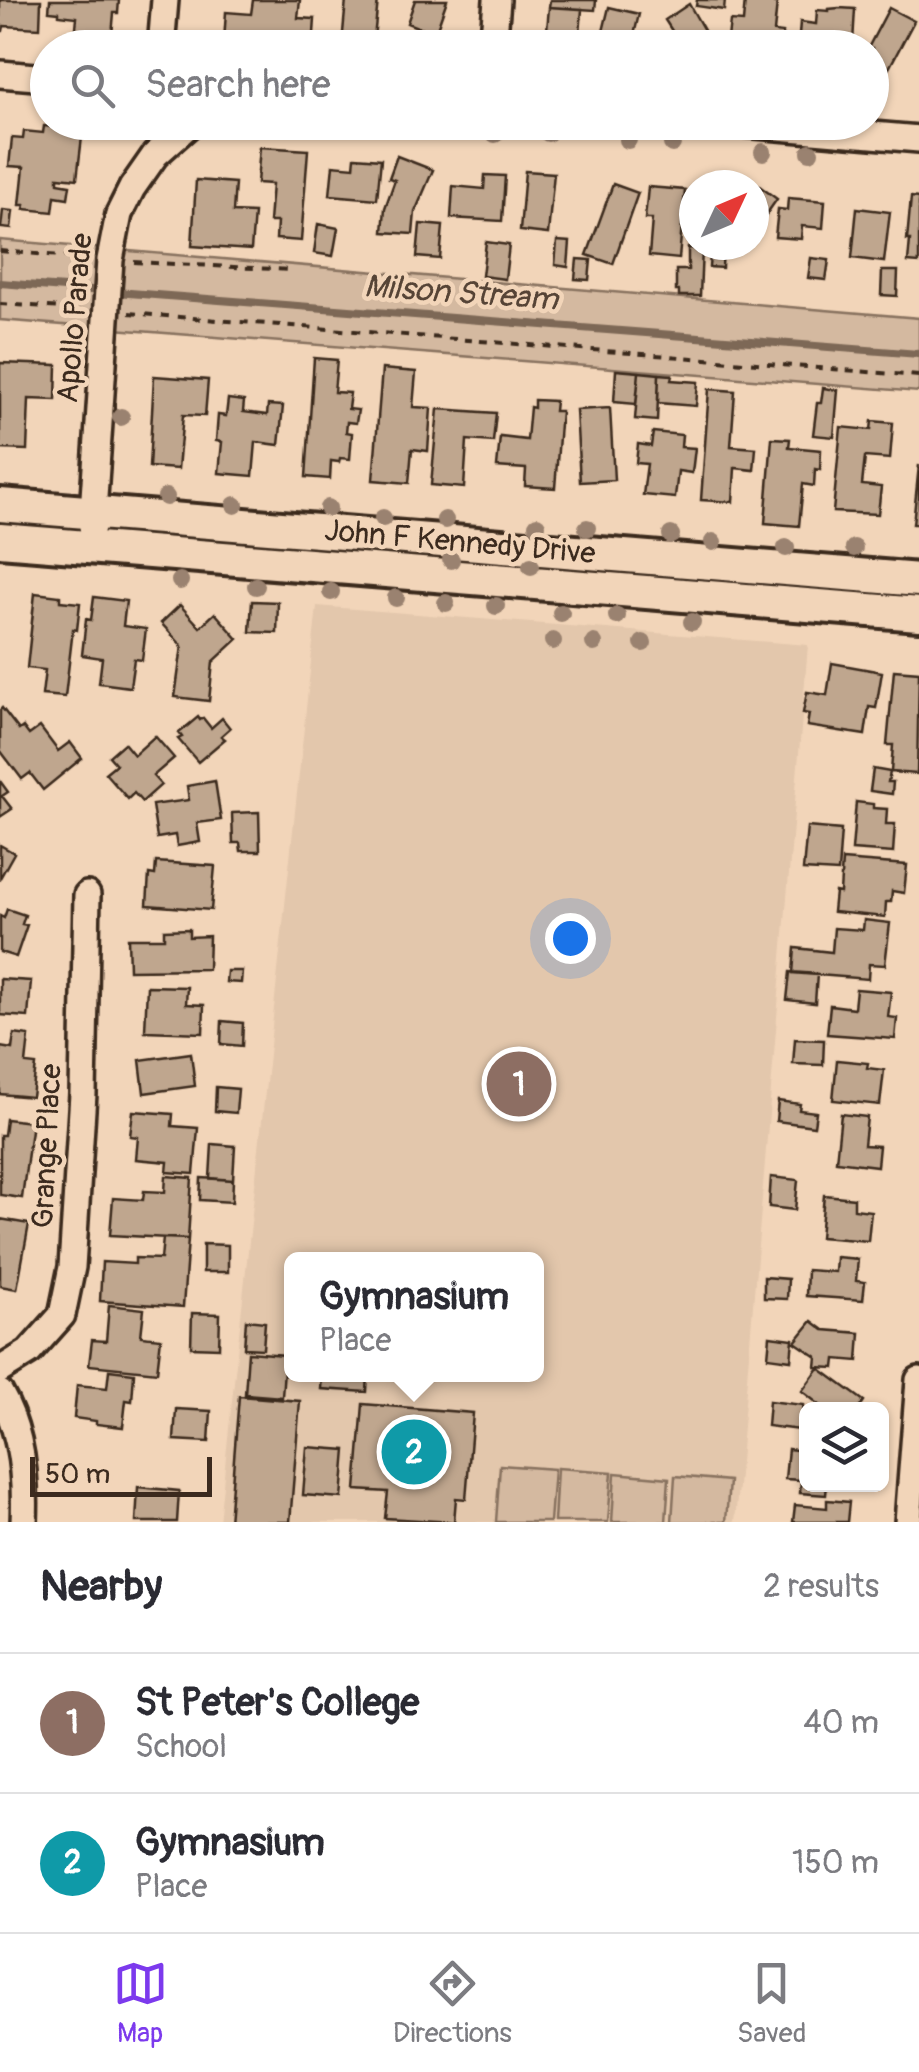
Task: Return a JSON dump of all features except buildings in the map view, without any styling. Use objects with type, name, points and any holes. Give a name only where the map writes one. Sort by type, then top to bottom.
[{"type":"main road","name":"John F Kennedy Drive","points":[[0,504],[919,580]]},
{"type":"main road","name":"John F Kennedy Drive","points":[[0,540],[919,614]]},
{"type":"street","points":[[162,30],[164,0]]},
{"type":"street","points":[[494,30],[496,0]]},
{"type":"street","points":[[0,74],[30,76]]},
{"type":"street","points":[[889,136],[919,139]]},
{"type":"street","name":"Apollo Parade","points":[[90,547],[110,260],[119,214],[132,188],[170,140]]},
{"type":"street","name":"Grange Place","points":[[0,1370],[30,1352],[62,1315],[72,1267],[84,1094],[87,895]]},
{"type":"street","points":[[908,1522],[919,1380]]},
{"type":"street","points":[[0,1394],[8,1407],[21,1454],[24,1522]]},
{"type":"path","points":[[0,251],[293,270]]},
{"type":"path","points":[[0,304],[919,376]]},
{"type":"shaded area","points":[[0,240],[919,318],[919,392],[0,320]]},
{"type":"shaded area","points":[[317,606],[808,645],[735,1522],[219,1522]]},
{"type":"shaded area","points":[[500,1465],[554,1469],[550,1522],[496,1522]]},
{"type":"shaded area","points":[[557,1468],[612,1472],[608,1522],[554,1522]]},
{"type":"shaded area","points":[[615,1473],[669,1478],[666,1522],[612,1522]]},
{"type":"shaded area","points":[[675,1476],[729,1481],[726,1522],[672,1522]]},
{"type":"waterway","name":"Milson Stream","points":[[0,283],[919,354]]},
{"type":"place","name":"St Peter's College","points":[[519,1084]]},
{"type":"place","name":"Gymnasium","points":[[414,1452]]}]
